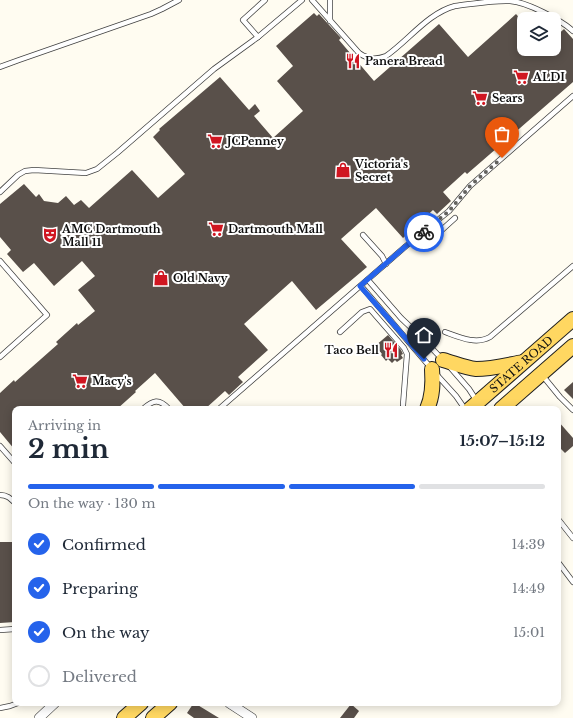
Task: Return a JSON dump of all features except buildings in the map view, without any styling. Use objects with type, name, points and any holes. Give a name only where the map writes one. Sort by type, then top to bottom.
[{"type":"main road","name":"STATE ROAD","points":[[478,406],[525,361],[573,320]]},
{"type":"main road","name":"STATE ROAD","points":[[504,406],[573,346]]},
{"type":"main road","points":[[443,360],[475,368],[491,368],[525,361]]},
{"type":"main road","points":[[428,406],[432,393],[432,369]]},
{"type":"main road","points":[[124,718],[137,706]]},
{"type":"main road","points":[[153,718],[167,706]]},
{"type":"street","points":[[39,718],[52,706]]},
{"type":"street","points":[[234,706],[252,718]]},
{"type":"lane","points":[[0,67],[151,14],[179,0]]},
{"type":"lane","points":[[258,37],[243,20],[265,0]]},
{"type":"lane","points":[[0,192],[18,175],[25,171],[34,170],[86,173],[96,169],[214,69],[258,37],[302,0]]},
{"type":"lane","points":[[312,0],[359,53],[367,58],[381,58],[390,53],[436,14],[449,7],[503,1],[518,2],[556,19],[573,31]]},
{"type":"lane","points":[[330,0],[330,21]]},
{"type":"lane","points":[[460,0],[466,5]]},
{"type":"lane","points":[[222,406],[360,286],[449,211],[470,186],[573,96]]},
{"type":"lane","points":[[434,237],[455,218]]},
{"type":"lane","points":[[363,235],[382,256],[386,264]]},
{"type":"lane","points":[[0,261],[47,315],[0,356]]},
{"type":"lane","points":[[445,332],[472,340],[480,341],[487,339],[573,266]]},
{"type":"lane","points":[[368,280],[401,318],[443,360],[469,389],[477,406]]},
{"type":"lane","points":[[360,286],[456,396],[463,406]]},
{"type":"lane","points":[[340,332],[362,312],[370,309],[404,348],[407,354],[403,405]]},
{"type":"lane","points":[[541,374],[573,410]]},
{"type":"lane","points":[[146,406],[150,403],[161,402],[167,406]]},
{"type":"lane","points":[[0,446],[12,460]]},
{"type":"lane","points":[[0,495],[9,497],[12,500]]},
{"type":"lane","points":[[561,522],[573,538]]},
{"type":"lane","points":[[561,566],[573,582]]},
{"type":"lane","points":[[0,630],[12,629]]},
{"type":"lane","points":[[0,708],[12,705]]},
{"type":"way so far","points":[[424,232],[449,211],[470,186],[502,158]]},
{"type":"place","name":"Panera Bread","points":[[353,61]]},
{"type":"place","name":"ALDI","points":[[521,77]]},
{"type":"place","name":"Sears","points":[[480,98]]},
{"type":"place","name":"JCPenney","points":[[215,141]]},
{"type":"place","name":"Victoria's Secret","points":[[343,170]]},
{"type":"place","name":"Dartmouth Mall","points":[[216,229]]},
{"type":"place","name":"AMC Dartmouth Mall 11","points":[[50,235]]},
{"type":"place","name":"Old Navy","points":[[161,278]]},
{"type":"place","name":"Taco Bell","points":[[391,350]]},
{"type":"place","name":"Macy's","points":[[80,381]]},
{"type":"route","points":[[424,232],[360,286],[424,359]]}]
